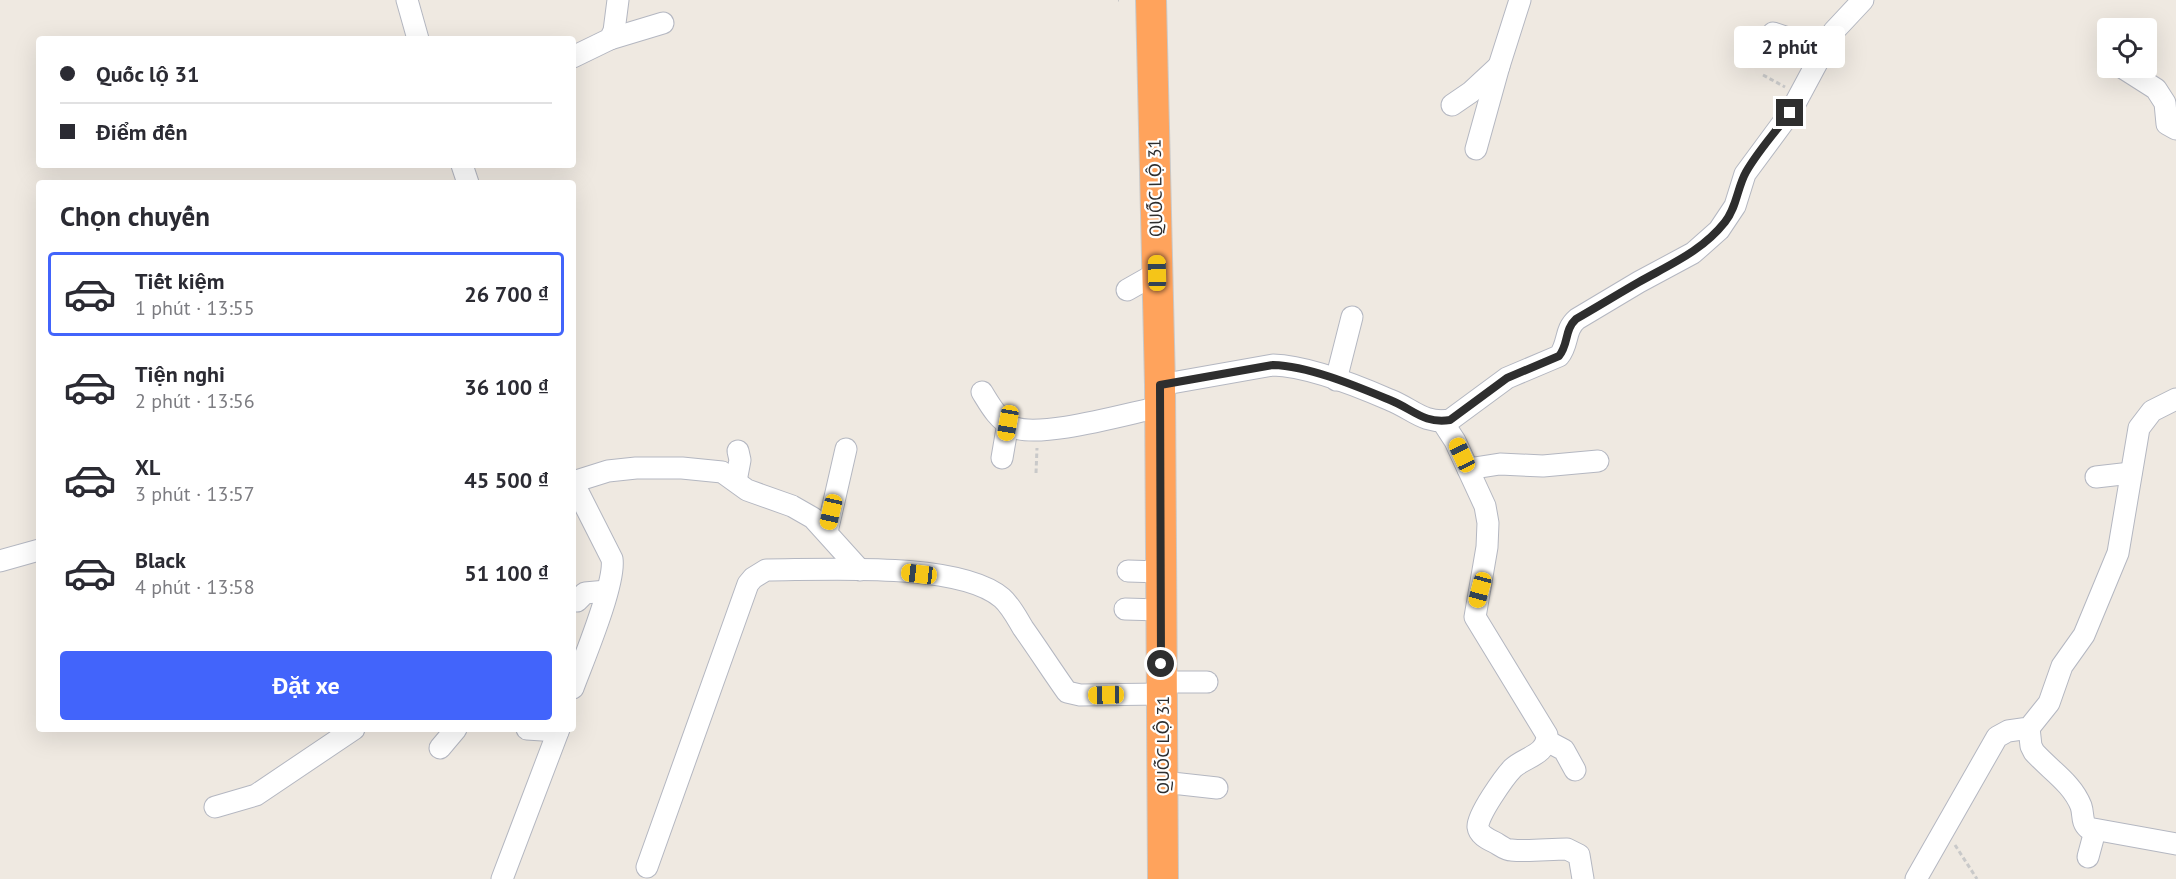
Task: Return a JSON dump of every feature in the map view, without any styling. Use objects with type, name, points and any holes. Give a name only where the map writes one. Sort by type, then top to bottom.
[{"type":"highway","name":"QUỐC LỘ 31","points":[[1151,0],[1160,396],[1162,879]]},
{"type":"street","points":[[408,0],[417,36]]},
{"type":"street","points":[[610,39],[614,31],[618,0]]},
{"type":"street","points":[[1476,149],[1520,0]]},
{"type":"street","points":[[982,392],[995,412],[1013,427],[1038,429],[1068,426],[1160,396],[1273,365],[1304,369],[1336,380],[1390,400],[1424,419],[1450,420],[1507,378],[1559,356],[1564,350],[1570,324],[1576,319],[1693,253],[1708,241],[1727,220],[1735,206],[1745,174],[1790,113],[1834,31],[1863,0]]},
{"type":"street","points":[[576,56],[610,39],[663,23]]},
{"type":"street","points":[[1773,33],[1823,50]]},
{"type":"street","points":[[1452,105],[1471,92],[1499,66]]},
{"type":"street","points":[[2138,78],[2156,89],[2165,103],[2167,124],[2176,129]]},
{"type":"street","points":[[1127,290],[1157,273]]},
{"type":"street","points":[[1336,380],[1352,317]]},
{"type":"street","points":[[1916,879],[1997,736],[2008,731],[2029,728],[2049,703],[2062,666],[2084,636],[2118,553],[2136,441],[2144,420],[2152,411],[2176,399]]},
{"type":"street","points":[[1442,421],[1455,441],[1485,506],[1488,523],[1487,547],[1475,617],[1545,729],[1547,741],[1538,753],[1520,762],[1503,780],[1481,815],[1477,824],[1478,830],[1482,835],[1510,850],[1567,849],[1575,852],[1579,855],[1583,879]]},
{"type":"street","points":[[1002,458],[1008,423]]},
{"type":"street","points":[[827,532],[846,449]]},
{"type":"street","points":[[736,481],[740,460],[738,451]]},
{"type":"street","points":[[1468,469],[1500,464],[1543,466],[1598,461]]},
{"type":"street","points":[[576,481],[608,471],[636,468],[682,468],[722,472],[754,493],[805,511],[860,570]]},
{"type":"street","points":[[2096,477],[2131,473]]},
{"type":"street","points":[[576,488],[614,566],[576,679]]},
{"type":"street","points":[[0,561],[36,551]]},
{"type":"street","points":[[647,867],[748,584],[766,570],[883,569],[955,578],[988,588],[1005,600],[1067,692],[1074,695],[1207,682]]},
{"type":"street","points":[[1128,571],[1160,572]]},
{"type":"street","points":[[577,601],[585,593],[607,591]]},
{"type":"street","points":[[1125,609],[1160,610]]},
{"type":"street","points":[[2029,728],[2034,752],[2068,784],[2081,806],[2085,826],[2095,831],[2176,844]]},
{"type":"street","points":[[214,807],[256,795],[350,732]]},
{"type":"street","points":[[440,748],[453,732]]},
{"type":"street","points":[[502,879],[557,732]]},
{"type":"street","points":[[1547,741],[1564,750],[1575,770]]},
{"type":"street","points":[[1163,782],[1217,788]]},
{"type":"street","points":[[2088,857],[2095,831]]},
{"type":"path","points":[[1763,75],[1800,95]]},
{"type":"path","points":[[1036,473],[1038,429]]},
{"type":"path","points":[[1944,829],[1977,879]]},
{"type":"route","points":[[1161,664],[1160,385],[1239,373],[1273,365],[1285,366],[1304,369],[1390,400],[1424,419],[1450,420],[1507,378],[1559,356],[1564,350],[1570,324],[1576,319],[1693,253],[1708,241],[1727,220],[1735,206],[1745,174],[1790,113]]}]
